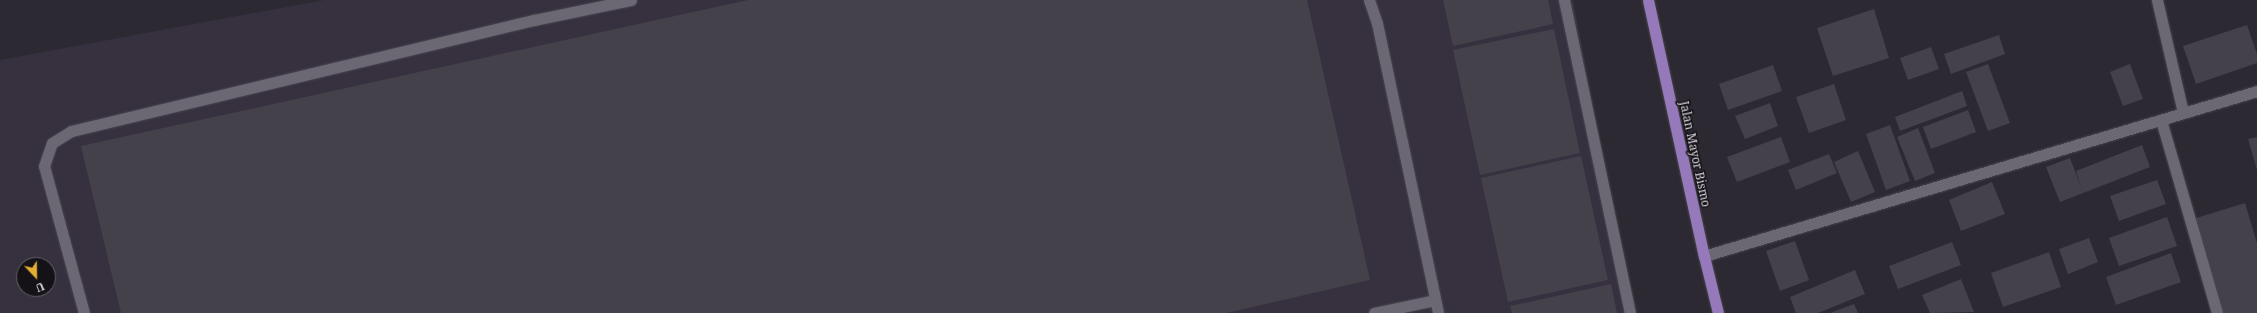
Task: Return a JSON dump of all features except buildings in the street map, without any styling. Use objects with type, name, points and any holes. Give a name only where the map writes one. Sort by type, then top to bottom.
[{"type":"main road","name":"Jalan Mayor Bismo","points":[[1648,0],[1704,256],[1718,313]]},
{"type":"street","points":[[84,313],[44,166],[52,143],[71,131],[526,22],[631,0]]},
{"type":"street","points":[[1369,0],[1377,23],[1438,313]]},
{"type":"street","points":[[1564,0],[1630,313]]},
{"type":"street","points":[[2157,0],[2182,114]]},
{"type":"street","points":[[1704,256],[2257,91]]},
{"type":"street","points":[[2161,120],[2217,313]]},
{"type":"street","points":[[1374,313],[1435,300]]},
{"type":"shaded area","points":[[324,0],[1573,0],[1632,313],[0,313],[0,60]]}]
